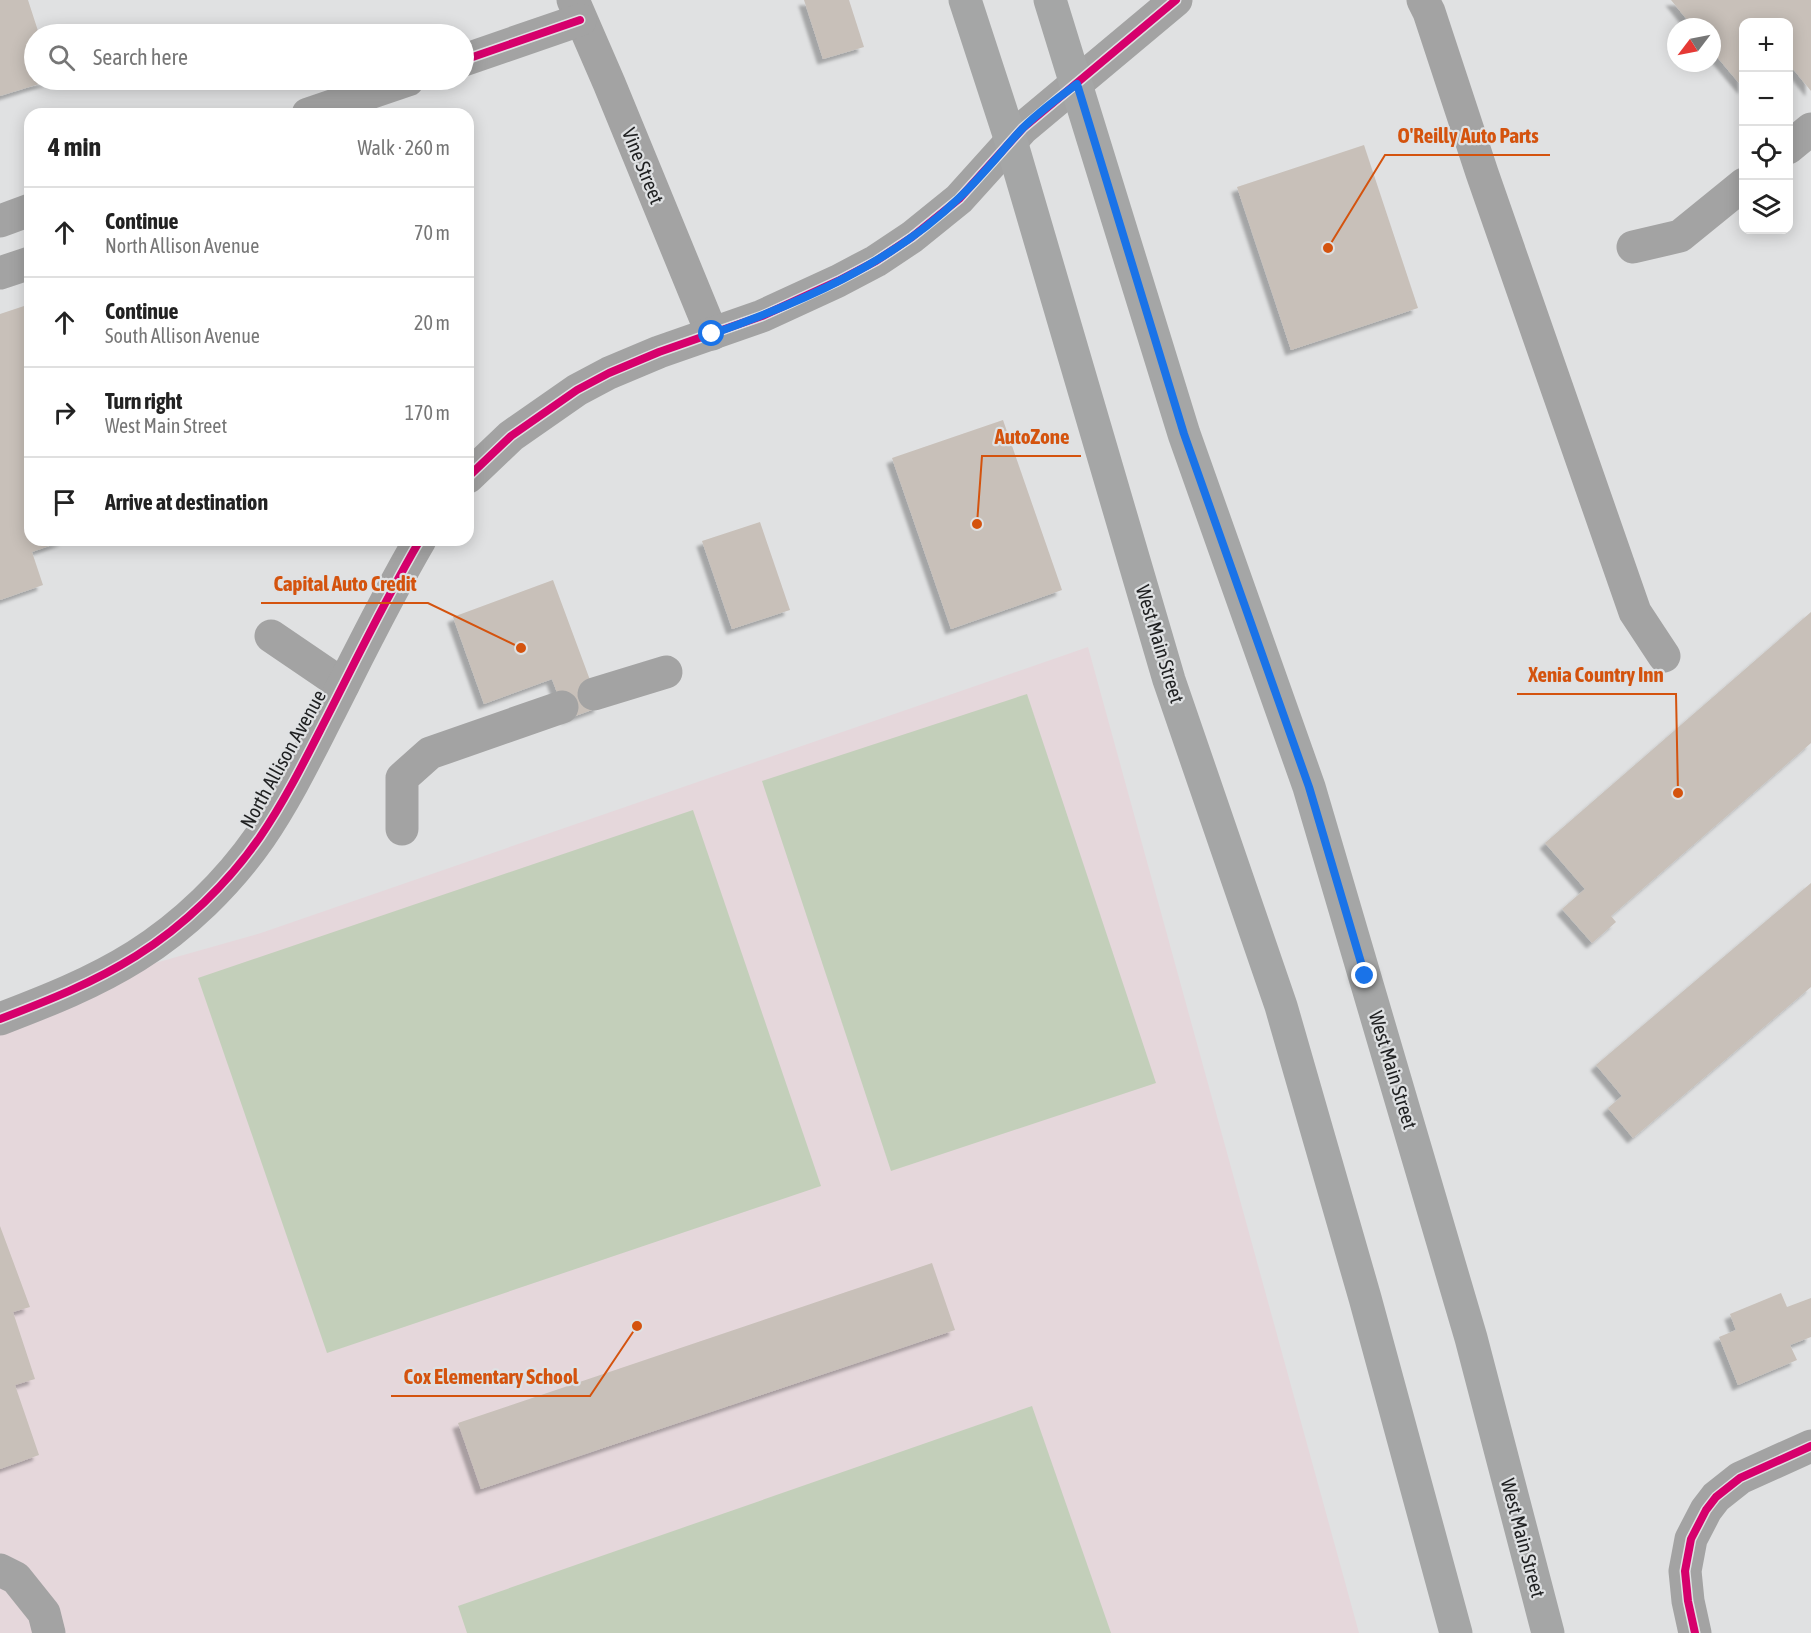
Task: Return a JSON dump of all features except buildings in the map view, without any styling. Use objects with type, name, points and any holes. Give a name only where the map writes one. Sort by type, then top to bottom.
[{"type":"main road","name":"West Main Street","points":[[965,0],[1011,141],[1169,680],[1281,1006],[1365,1298],[1456,1633]]},
{"type":"main road","name":"West Main Street","points":[[1050,0],[1184,434],[1309,787],[1471,1338],[1548,1633]]},
{"type":"street","points":[[474,471],[511,436],[577,390],[609,373],[659,352],[762,316],[876,261],[912,237],[959,199],[1023,128],[1176,0]]},
{"type":"street","points":[[1423,0],[1635,612],[1664,656]]},
{"type":"street","points":[[474,56],[577,10]]},
{"type":"street","name":"Vine Street","points":[[577,10],[614,94],[712,334]]},
{"type":"street","points":[[326,108],[379,90]]},
{"type":"street","points":[[1793,143],[1811,129]]},
{"type":"street","points":[[1633,247],[1680,236],[1739,187]]},
{"type":"street","points":[[0,221],[24,212]]},
{"type":"street","points":[[0,273],[24,265]]},
{"type":"street","name":"North Allison Avenue","points":[[0,1018],[58,997],[95,980],[137,955],[201,904],[235,869],[260,837],[295,781],[391,589],[416,546]]},
{"type":"street","points":[[271,636],[343,685]]},
{"type":"street","points":[[594,694],[666,672]]},
{"type":"street","points":[[402,829],[402,778],[430,753],[562,707]]},
{"type":"street","points":[[1695,1633],[1688,1601],[1685,1571],[1691,1539],[1706,1510],[1716,1497],[1740,1478],[1811,1446]]},
{"type":"street","points":[[0,1570],[15,1578],[44,1613],[49,1633]]},
{"type":"shaded area","points":[[1088,647],[1359,1633],[0,1633],[0,1019],[95,980],[261,933]]},
{"type":"green space","points":[[1027,694],[1156,1083],[891,1171],[762,781]]},
{"type":"green space","points":[[693,810],[821,1186],[327,1353],[198,978]]},
{"type":"green space","points":[[1032,1406],[1111,1633],[467,1633],[458,1606]]},
{"type":"cycle path","points":[[474,471],[511,436],[577,390],[609,373],[659,352],[762,316],[876,261],[912,237],[959,199],[1023,128],[1176,0]]},
{"type":"cycle path","points":[[474,57],[580,20]]},
{"type":"cycle path","points":[[0,1019],[86,983],[136,956],[188,917],[234,871],[260,837],[287,793],[417,546]]},
{"type":"cycle path","points":[[1695,1633],[1688,1601],[1685,1571],[1691,1539],[1706,1510],[1716,1497],[1740,1478],[1811,1446]]},
{"type":"place","name":"O'Reilly Auto Parts","points":[[1328,248]]},
{"type":"place","name":"AutoZone","points":[[977,524]]},
{"type":"place","name":"Capital Auto Credit","points":[[521,648]]},
{"type":"place","name":"Xenia Country Inn","points":[[1678,793]]},
{"type":"place","name":"Cox Elementary School","points":[[637,1326]]},
{"type":"route","points":[[712,334],[762,316],[838,281],[876,261],[912,237],[959,199],[1023,128],[1077,84],[1184,434],[1309,787],[1365,976]]}]
